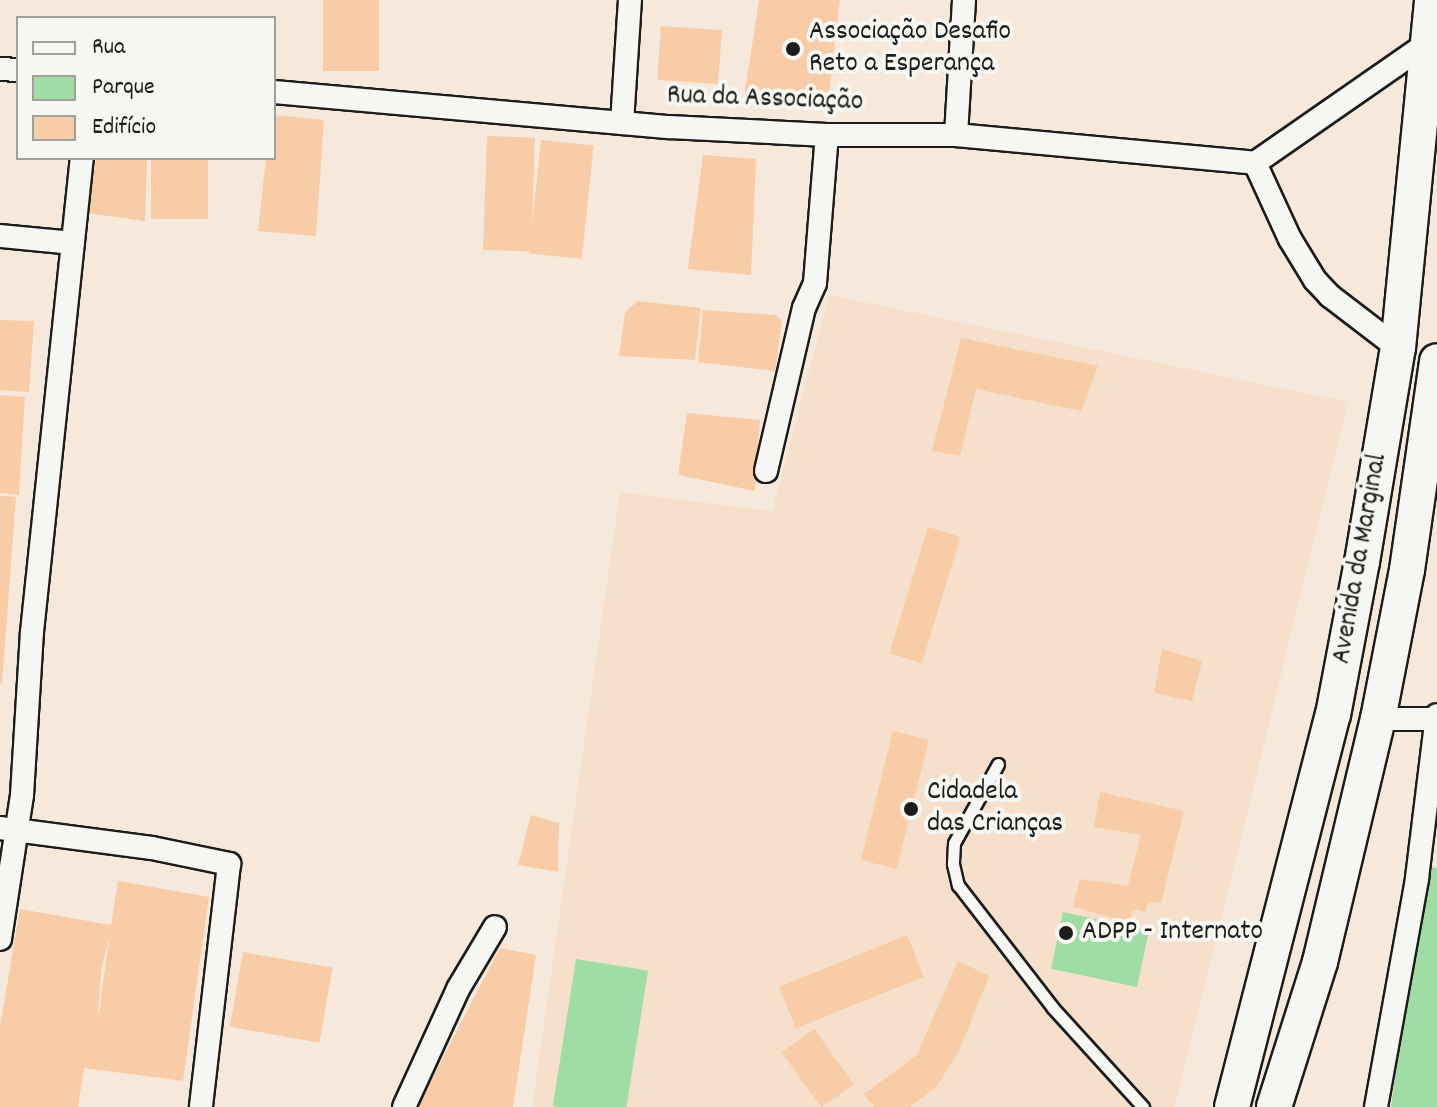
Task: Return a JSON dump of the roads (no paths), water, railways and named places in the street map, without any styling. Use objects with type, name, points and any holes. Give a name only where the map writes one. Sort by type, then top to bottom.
[{"type":"main road","name":"Avenida da Marginal","points":[[1232,1107],[1333,715],[1398,348],[1432,0]]},
{"type":"main road","name":"Avenida da Marginal","points":[[1274,1107],[1320,962],[1378,719],[1407,570],[1437,361]]},
{"type":"street","points":[[622,123],[630,0]]},
{"type":"street","points":[[956,135],[964,0]]},
{"type":"street","points":[[1398,348],[1330,296],[1315,280],[1290,239],[1255,163],[1429,42]]},
{"type":"street","name":"Rua da Associação","points":[[276,92],[329,94],[622,123],[827,135],[956,135],[1255,163]]},
{"type":"street","points":[[766,471],[804,308],[815,283],[827,135]]},
{"type":"street","points":[[0,939],[9,830],[82,160]]},
{"type":"street","points":[[0,236],[73,243]]},
{"type":"street","points":[[1376,1107],[1417,878],[1437,718],[1378,719]]},
{"type":"street","points":[[9,830],[152,848],[229,864],[201,1107]]},
{"type":"street","points":[[404,1107],[458,989],[495,927]]},
{"type":"lane","points":[[998,764],[954,843],[953,864],[958,885],[1044,998],[1143,1107]]},
{"type":"place","name":"Associação Desafio Reto a Esperança","points":[[793,49]]},
{"type":"place","name":"Cidadela das Crianças","points":[[911,809]]},
{"type":"place","name":"ADPP - Internato","points":[[1066,933]]}]
